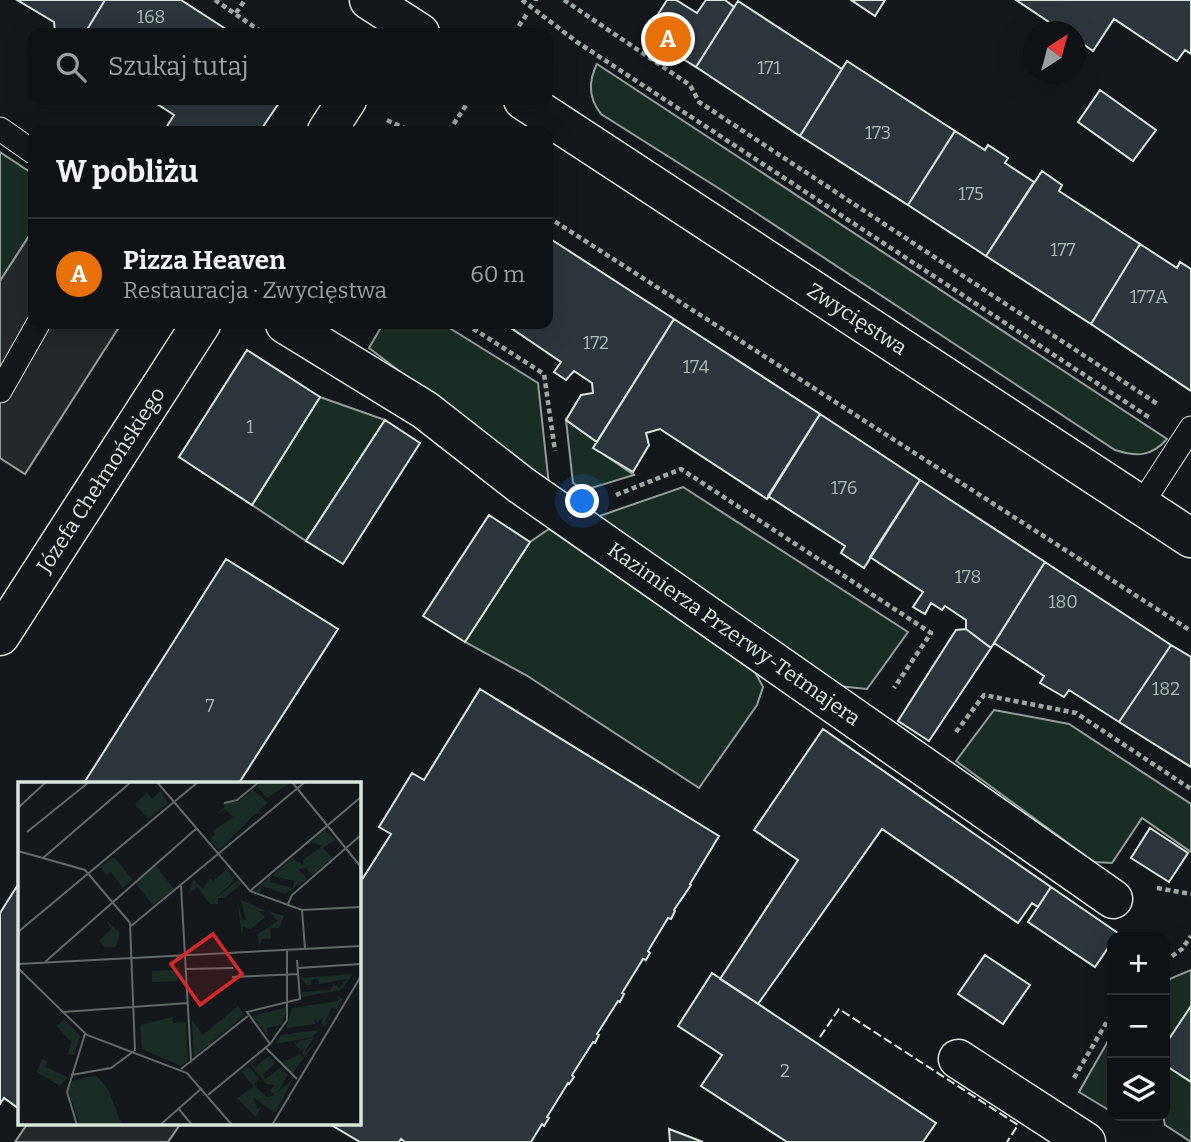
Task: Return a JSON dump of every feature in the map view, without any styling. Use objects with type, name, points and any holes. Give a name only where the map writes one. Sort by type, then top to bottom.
[{"type":"street","points":[[330,126],[344,105]]},
{"type":"street","name":"Zwycięstwa","points":[[531,105],[1191,538]]},
{"type":"street","name":"Józefa Chełmońskiego","points":[[2,630],[198,329]]},
{"type":"street","name":"Kazimierza Przerwy-Tetmajera","points":[[293,329],[425,410],[521,485],[1112,899]]},
{"type":"street","points":[[958,1059],[1086,1142]]},
{"type":"lane","points":[[0,129],[28,149]]},
{"type":"lane","points":[[0,391],[35,329]]},
{"type":"lane","points":[[1140,505],[1191,428]]},
{"type":"path","points":[[215,0],[256,28]]},
{"type":"path","points":[[236,13],[245,0]]},
{"type":"path","points":[[522,0],[577,42],[1160,425]]},
{"type":"path","points":[[564,0],[690,85],[699,102],[1169,411]]},
{"type":"path","points":[[517,28],[527,14]]},
{"type":"path","points":[[452,126],[466,105]]},
{"type":"path","points":[[553,219],[1191,631]]},
{"type":"path","points":[[474,329],[544,374],[564,515],[681,469],[931,632],[868,727]]},
{"type":"path","points":[[929,769],[984,695],[1076,713],[1191,789]]},
{"type":"path","points":[[1170,957],[1182,949],[1191,936]]},
{"type":"green space","points":[[597,64],[1167,439],[1155,449],[1143,454],[1115,450],[723,191],[601,114],[591,90]]},
{"type":"green space","points":[[0,152],[28,171],[28,238],[0,281]]},
{"type":"green space","points":[[380,329],[451,329],[538,383],[549,485],[369,348]]},
{"type":"green space","points":[[320,397],[385,420],[306,541],[252,505]]},
{"type":"green space","points":[[566,420],[597,442],[594,448],[634,475],[585,490],[573,483]]},
{"type":"green space","points":[[683,487],[908,632],[867,689],[838,686],[588,520]]},
{"type":"green space","points":[[549,529],[755,672],[763,687],[757,705],[699,788],[526,675],[465,642],[530,542]]},
{"type":"green space","points":[[994,710],[1069,724],[1191,804],[1191,852],[1142,818],[1112,863],[1094,862],[956,761]]},
{"type":"green space","points":[[1191,970],[1191,1142],[1165,1125],[1164,1121],[1170,1121],[1170,979]]},
{"type":"green space","points":[[1107,1043],[1107,1109],[1079,1092]]},
{"type":"shaded area","points":[[28,238],[28,329],[118,329],[25,474],[0,458],[0,281]]},
{"type":"shaded area","points":[[27,1124],[180,1124],[168,1142],[15,1142]]},
{"type":"building","points":[[17,0],[105,0],[88,28],[55,28],[54,22]]},
{"type":"building","points":[[105,0],[181,0],[224,28],[88,28]]},
{"type":"building","points":[[667,0],[676,0],[697,13],[706,0],[725,0],[734,7],[696,67],[645,35]]},
{"type":"building","points":[[851,0],[885,0],[875,16]]},
{"type":"building","points":[[1016,0],[1191,0],[1191,54],[1185,50],[1177,61],[1114,19],[1093,51],[1086,46],[1086,21],[1048,21]]},
{"type":"building","points":[[738,1],[842,69],[800,136],[696,67]]},
{"type":"building","points":[[847,61],[955,131],[908,205],[800,136]]},
{"type":"building","points":[[1100,90],[1156,130],[1133,161],[1078,122]]},
{"type":"building","points":[[159,105],[278,105],[263,126],[167,126],[174,115]]},
{"type":"building","points":[[955,131],[985,150],[988,145],[1008,158],[1005,163],[1034,182],[986,256],[908,205]]},
{"type":"building","points":[[1042,171],[1062,185],[1059,191],[1140,244],[1091,324],[986,256]]},
{"type":"building","points":[[553,241],[674,319],[597,442],[566,420],[581,395],[593,393],[592,383],[574,371],[566,380],[554,372],[561,362],[512,329],[553,329]]},
{"type":"building","points":[[1140,244],[1177,268],[1180,262],[1191,269],[1191,391],[1091,324]]},
{"type":"building","points":[[674,319],[820,414],[767,499],[660,429],[646,433],[649,445],[633,472],[593,448]]},
{"type":"building","points":[[247,350],[320,397],[252,505],[179,457]]},
{"type":"building","points":[[820,414],[920,480],[864,568],[841,553],[845,546],[768,496]]},
{"type":"building","points":[[385,420],[420,443],[343,564],[306,541]]},
{"type":"building","points":[[920,480],[1045,562],[991,648],[966,629],[966,620],[945,606],[942,610],[931,603],[925,614],[913,607],[923,592],[870,557]]},
{"type":"building","points":[[489,515],[530,542],[465,642],[423,616]]},
{"type":"building","points":[[226,559],[338,629],[240,782],[85,782]]},
{"type":"building","points":[[1045,562],[1171,645],[1119,722],[1069,690],[1064,697],[1040,683],[1044,676],[994,643]]},
{"type":"building","points":[[966,629],[991,648],[929,741],[898,721],[956,630]]},
{"type":"building","points":[[1171,645],[1191,657],[1191,767],[1119,722]]},
{"type":"building","points":[[480,689],[719,836],[671,919],[668,918],[648,951],[650,953],[646,960],[643,959],[622,993],[624,994],[620,1002],[618,1001],[597,1034],[599,1035],[595,1043],[593,1042],[572,1075],[574,1077],[547,1117],[549,1118],[531,1142],[405,1142],[401,1139],[399,1142],[360,1142],[330,1124],[360,1124],[360,876],[363,878],[391,834],[379,827],[412,773],[424,780]]},
{"type":"building","points":[[823,729],[1051,887],[1038,907],[1032,903],[1018,923],[882,829],[758,1004],[720,979],[798,860],[754,830]]},
{"type":"building","points":[[1150,828],[1188,853],[1169,882],[1131,858]]},
{"type":"building","points":[[18,885],[18,1108],[4,1098],[0,1104],[0,913]]},
{"type":"building","points":[[1051,887],[1117,932],[1107,932],[1107,949],[1095,967],[1028,922]]},
{"type":"building","points":[[985,955],[1030,985],[1003,1024],[958,994]]},
{"type":"building","points":[[712,973],[936,1123],[923,1142],[787,1142],[701,1086],[722,1055],[678,1026]]},
{"type":"building","points":[[1191,1006],[1191,1082],[1170,1068],[1170,1038]]},
{"type":"building","points":[[669,1129],[703,1142],[670,1142]]},
{"type":"fence","points":[[820,1037],[839,1009],[1018,1125],[1007,1142]]},
{"type":"place","name":"Pizza Heaven","points":[[668,39]]}]
